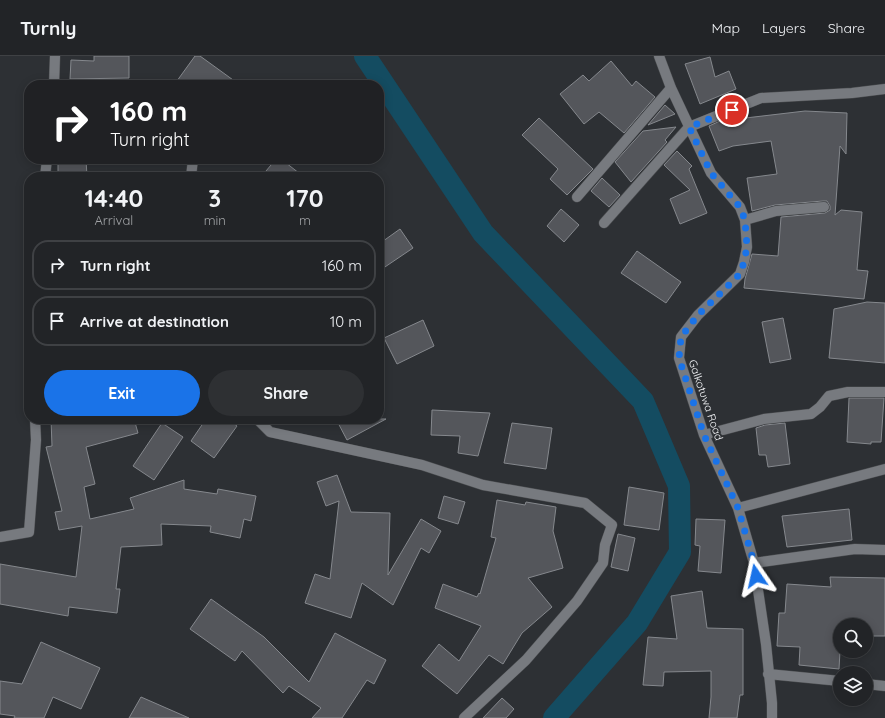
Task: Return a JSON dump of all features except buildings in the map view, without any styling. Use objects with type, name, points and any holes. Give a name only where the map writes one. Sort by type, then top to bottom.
[{"type":"street","points":[[54,80],[55,56]]},
{"type":"street","name":"Galkotuwa Road","points":[[659,56],[671,88],[711,173],[740,207],[745,220],[747,247],[740,274],[698,315],[681,337],[679,358],[704,435],[738,508],[754,563],[766,644],[772,718]]},
{"type":"street","points":[[577,197],[671,88]]},
{"type":"street","points":[[604,223],[689,127],[761,98],[852,93],[885,89]]},
{"type":"street","points":[[745,220],[776,211],[824,207]]},
{"type":"street","points":[[704,435],[764,418],[811,414],[820,408],[829,396],[848,392],[885,392]]},
{"type":"street","points":[[0,537],[29,532],[36,440],[35,424]]},
{"type":"street","points":[[262,424],[270,432],[422,465],[483,484],[585,503],[612,525],[605,545],[603,563],[577,601],[526,660],[464,718]]},
{"type":"street","points":[[738,508],[885,469]]},
{"type":"street","points":[[754,563],[855,549],[885,550]]},
{"type":"street","points":[[768,674],[833,680]]},
{"type":"street","points":[[873,685],[885,686]]},
{"type":"waterway","points":[[365,56],[381,80]]},
{"type":"waterway","points":[[384,84],[483,233],[643,401],[679,486],[680,552],[637,623],[554,718]]},
{"type":"route","points":[[732,110],[689,127],[711,173],[740,207],[745,220],[747,247],[744,262],[740,274],[698,315],[681,337],[679,358],[704,435],[738,508],[754,563],[756,576]]}]
